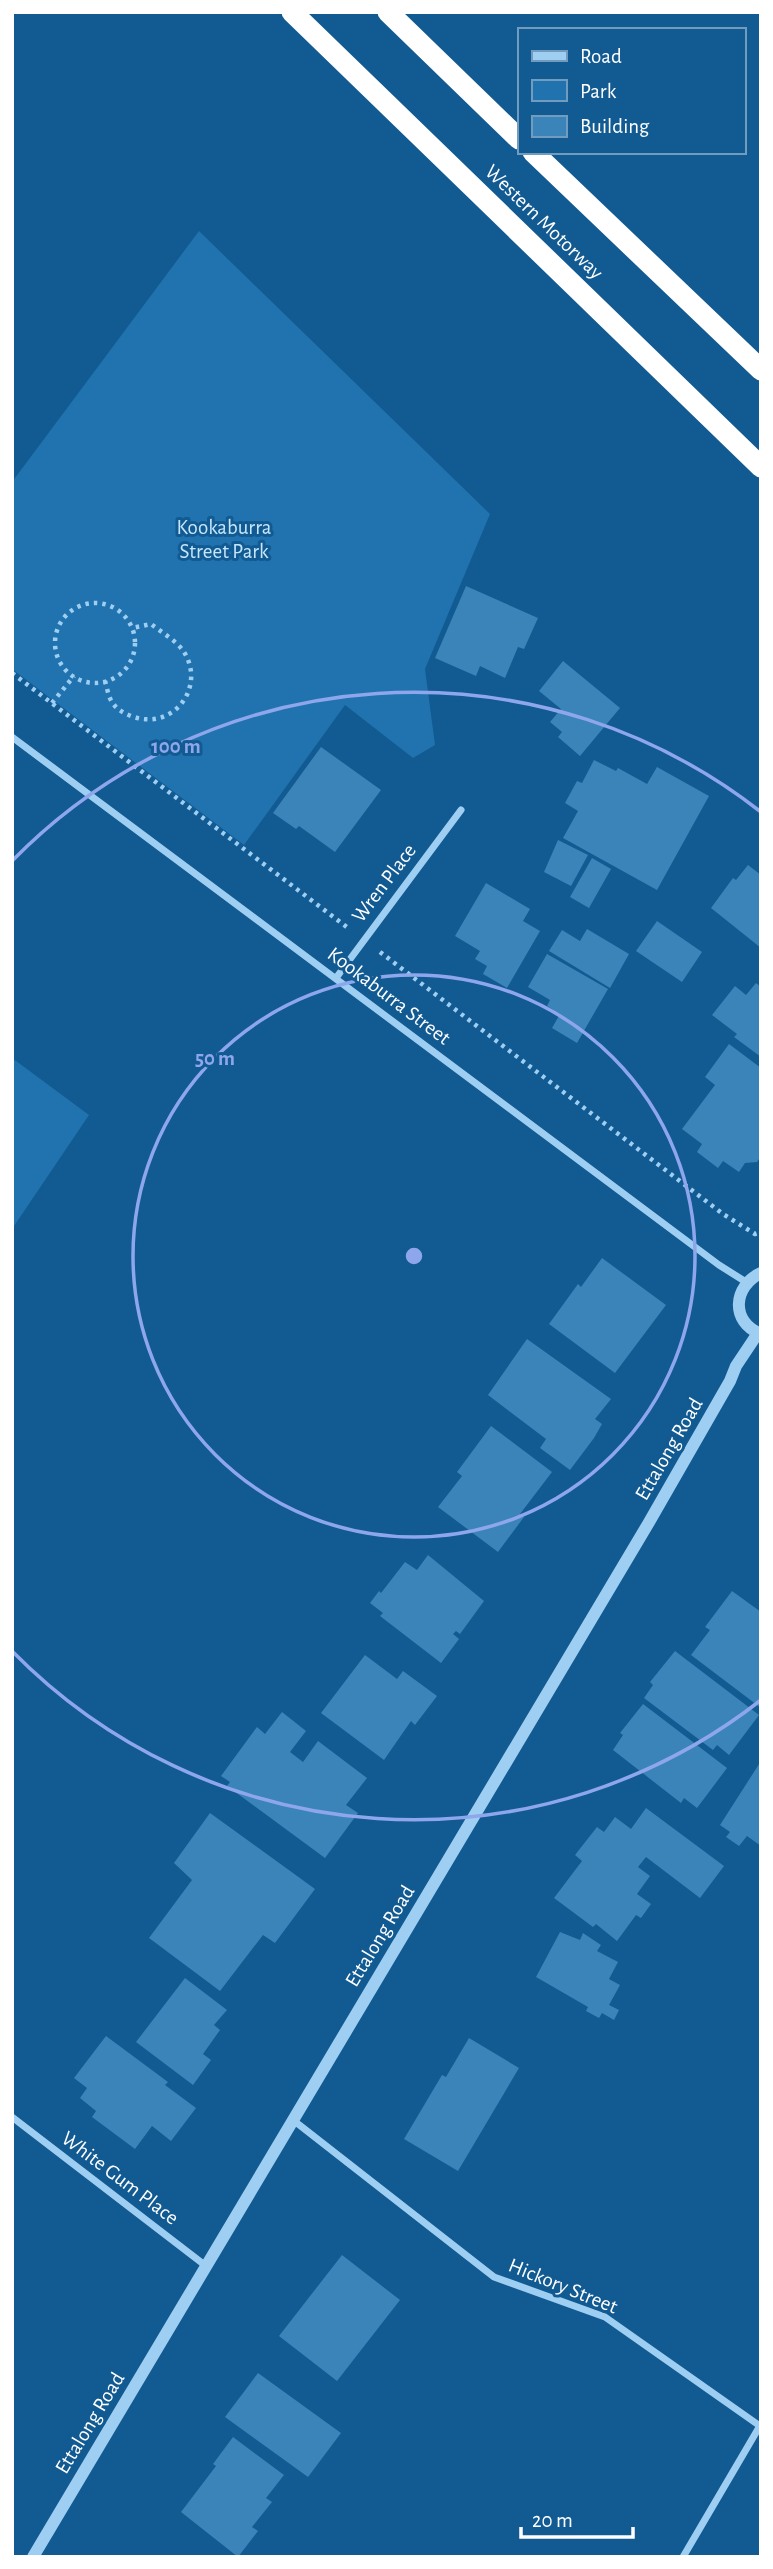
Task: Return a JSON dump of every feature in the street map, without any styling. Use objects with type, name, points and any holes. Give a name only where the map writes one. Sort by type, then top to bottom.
[{"type":"highway","name":"Western Motorway","points":[[292,12],[761,467]]},
{"type":"highway","name":"Western Motorway","points":[[388,12],[518,138]]},
{"type":"highway","name":"Western Motorway","points":[[535,154],[761,370]]},
{"type":"street","name":"Kookaburra Street","points":[[12,737],[719,1265],[746,1282]]},
{"type":"street","name":"Wren Place","points":[[336,978],[461,810]]},
{"type":"street","points":[[759,1334],[750,1328],[739,1312],[740,1292],[746,1282],[761,1273]]},
{"type":"street","name":"Ettalong Road","points":[[33,2557],[648,1524],[736,1366],[759,1334]]},
{"type":"street","name":"White Gum Place","points":[[12,2117],[206,2266]]},
{"type":"street","name":"Hickory Street","points":[[293,2120],[494,2277],[605,2317],[760,2425]]},
{"type":"street","points":[[683,2557],[760,2425]]},
{"type":"path","points":[[98,602],[114,607],[127,618],[132,628],[135,633],[135,650],[129,665],[117,677],[104,681],[85,681],[74,676],[59,660],[55,644],[58,627],[67,613],[82,605],[98,602]]},
{"type":"path","points":[[104,681],[112,702],[118,708],[124,713],[145,720],[164,718],[180,706],[190,688],[192,668],[183,650],[151,624],[132,628]]},
{"type":"path","points":[[52,704],[74,676]]},
{"type":"green space","name":"Kookaburra Street Park","points":[[199,231],[490,514],[425,669],[435,745],[413,758],[345,705],[244,845],[12,669],[12,482]]},
{"type":"green space","points":[[12,1058],[89,1115],[12,1229]]},
{"type":"building","points":[[466,586],[538,618],[524,649],[518,647],[505,678],[480,666],[476,676],[435,658]]},
{"type":"building","points":[[563,661],[620,708],[580,756],[558,737],[562,732],[550,722],[561,709],[539,691]]},
{"type":"building","points":[[321,747],[381,790],[335,852],[299,826],[296,829],[273,813]]},
{"type":"building","points":[[594,760],[616,771],[618,768],[647,784],[657,767],[709,796],[657,890],[563,838],[578,811],[565,803],[577,781],[582,783]]},
{"type":"building","points":[[558,840],[588,855],[571,886],[544,872]]},
{"type":"building","points":[[592,858],[611,869],[589,908],[570,897]]},
{"type":"building","points":[[748,865],[761,875],[761,948],[711,908],[733,878],[736,880]]},
{"type":"building","points":[[486,883],[530,909],[523,921],[540,931],[507,988],[483,974],[487,966],[475,959],[480,951],[455,936]]},
{"type":"building","points":[[657,921],[702,952],[682,982],[636,951]]},
{"type":"building","points":[[587,929],[629,954],[610,988],[549,951],[562,930],[580,941]]},
{"type":"building","points":[[547,954],[608,989],[577,1043],[552,1028],[560,1014],[547,1006],[550,1000],[528,987]]},
{"type":"building","points":[[756,983],[761,987],[761,1057],[734,1037],[737,1034],[712,1015],[735,986],[746,995]]},
{"type":"building","points":[[729,1044],[761,1068],[761,1156],[757,1162],[745,1163],[739,1172],[723,1161],[718,1168],[697,1152],[702,1144],[682,1129],[715,1085],[705,1077]]},
{"type":"building","points":[[602,1258],[666,1305],[615,1373],[549,1324],[578,1284],[581,1287]]},
{"type":"building","points":[[527,1339],[611,1399],[595,1419],[602,1424],[594,1438],[570,1470],[540,1448],[546,1439],[488,1395]]},
{"type":"building","points":[[491,1426],[552,1472],[520,1514],[524,1517],[498,1552],[438,1507],[462,1476],[457,1472]]},
{"type":"building","points":[[428,1555],[484,1601],[460,1634],[456,1631],[453,1634],[459,1639],[441,1663],[380,1616],[383,1613],[370,1603],[405,1562],[417,1570]]},
{"type":"building","points":[[732,1591],[761,1612],[761,1708],[691,1655],[710,1630],[705,1627]]},
{"type":"building","points":[[675,1651],[759,1715],[729,1755],[717,1745],[713,1750],[644,1698],[653,1685],[650,1682]]},
{"type":"building","points":[[365,1655],[397,1679],[403,1671],[437,1696],[415,1725],[411,1721],[384,1760],[321,1713]]},
{"type":"building","points":[[643,1704],[727,1768],[697,1808],[684,1798],[681,1803],[613,1750],[623,1735],[620,1733]]},
{"type":"building","points":[[282,1712],[306,1731],[290,1752],[303,1762],[318,1741],[367,1778],[346,1805],[358,1813],[325,1858],[227,1786],[230,1782],[221,1776],[257,1727],[265,1734]]},
{"type":"building","points":[[761,1761],[761,1846],[747,1836],[739,1846],[726,1837],[730,1832],[720,1825]]},
{"type":"building","points":[[646,1808],[724,1866],[700,1898],[646,1857],[638,1867],[650,1876],[637,1894],[651,1904],[641,1918],[636,1915],[617,1941],[596,1924],[593,1927],[554,1898],[582,1861],[575,1855],[597,1827],[604,1832],[615,1817],[631,1829]]},
{"type":"building","points":[[210,1813],[315,1889],[275,1943],[263,1935],[220,1991],[149,1938],[192,1880],[174,1863]]},
{"type":"building","points":[[560,1932],[580,1940],[583,1933],[601,1945],[597,1951],[618,1962],[609,1979],[620,1985],[609,2005],[619,2010],[614,2020],[602,2013],[599,2018],[586,2011],[588,2007],[536,1977]]},
{"type":"building","points":[[185,1978],[227,2010],[214,2025],[220,2030],[203,2054],[211,2060],[193,2085],[136,2042]]},
{"type":"building","points":[[106,2036],[168,2082],[165,2085],[196,2108],[171,2141],[152,2126],[135,2149],[92,2117],[96,2111],[80,2098],[87,2088],[74,2078]]},
{"type":"building","points":[[469,2038],[519,2068],[458,2171],[404,2139],[442,2075],[446,2077]]},
{"type":"building","points":[[342,2255],[400,2300],[337,2381],[279,2336]]},
{"type":"building","points":[[258,2373],[341,2433],[308,2477],[225,2417]]},
{"type":"building","points":[[233,2437],[284,2475],[266,2498],[272,2502],[252,2527],[258,2531],[238,2557],[181,2512],[216,2466],[213,2464]]}]
